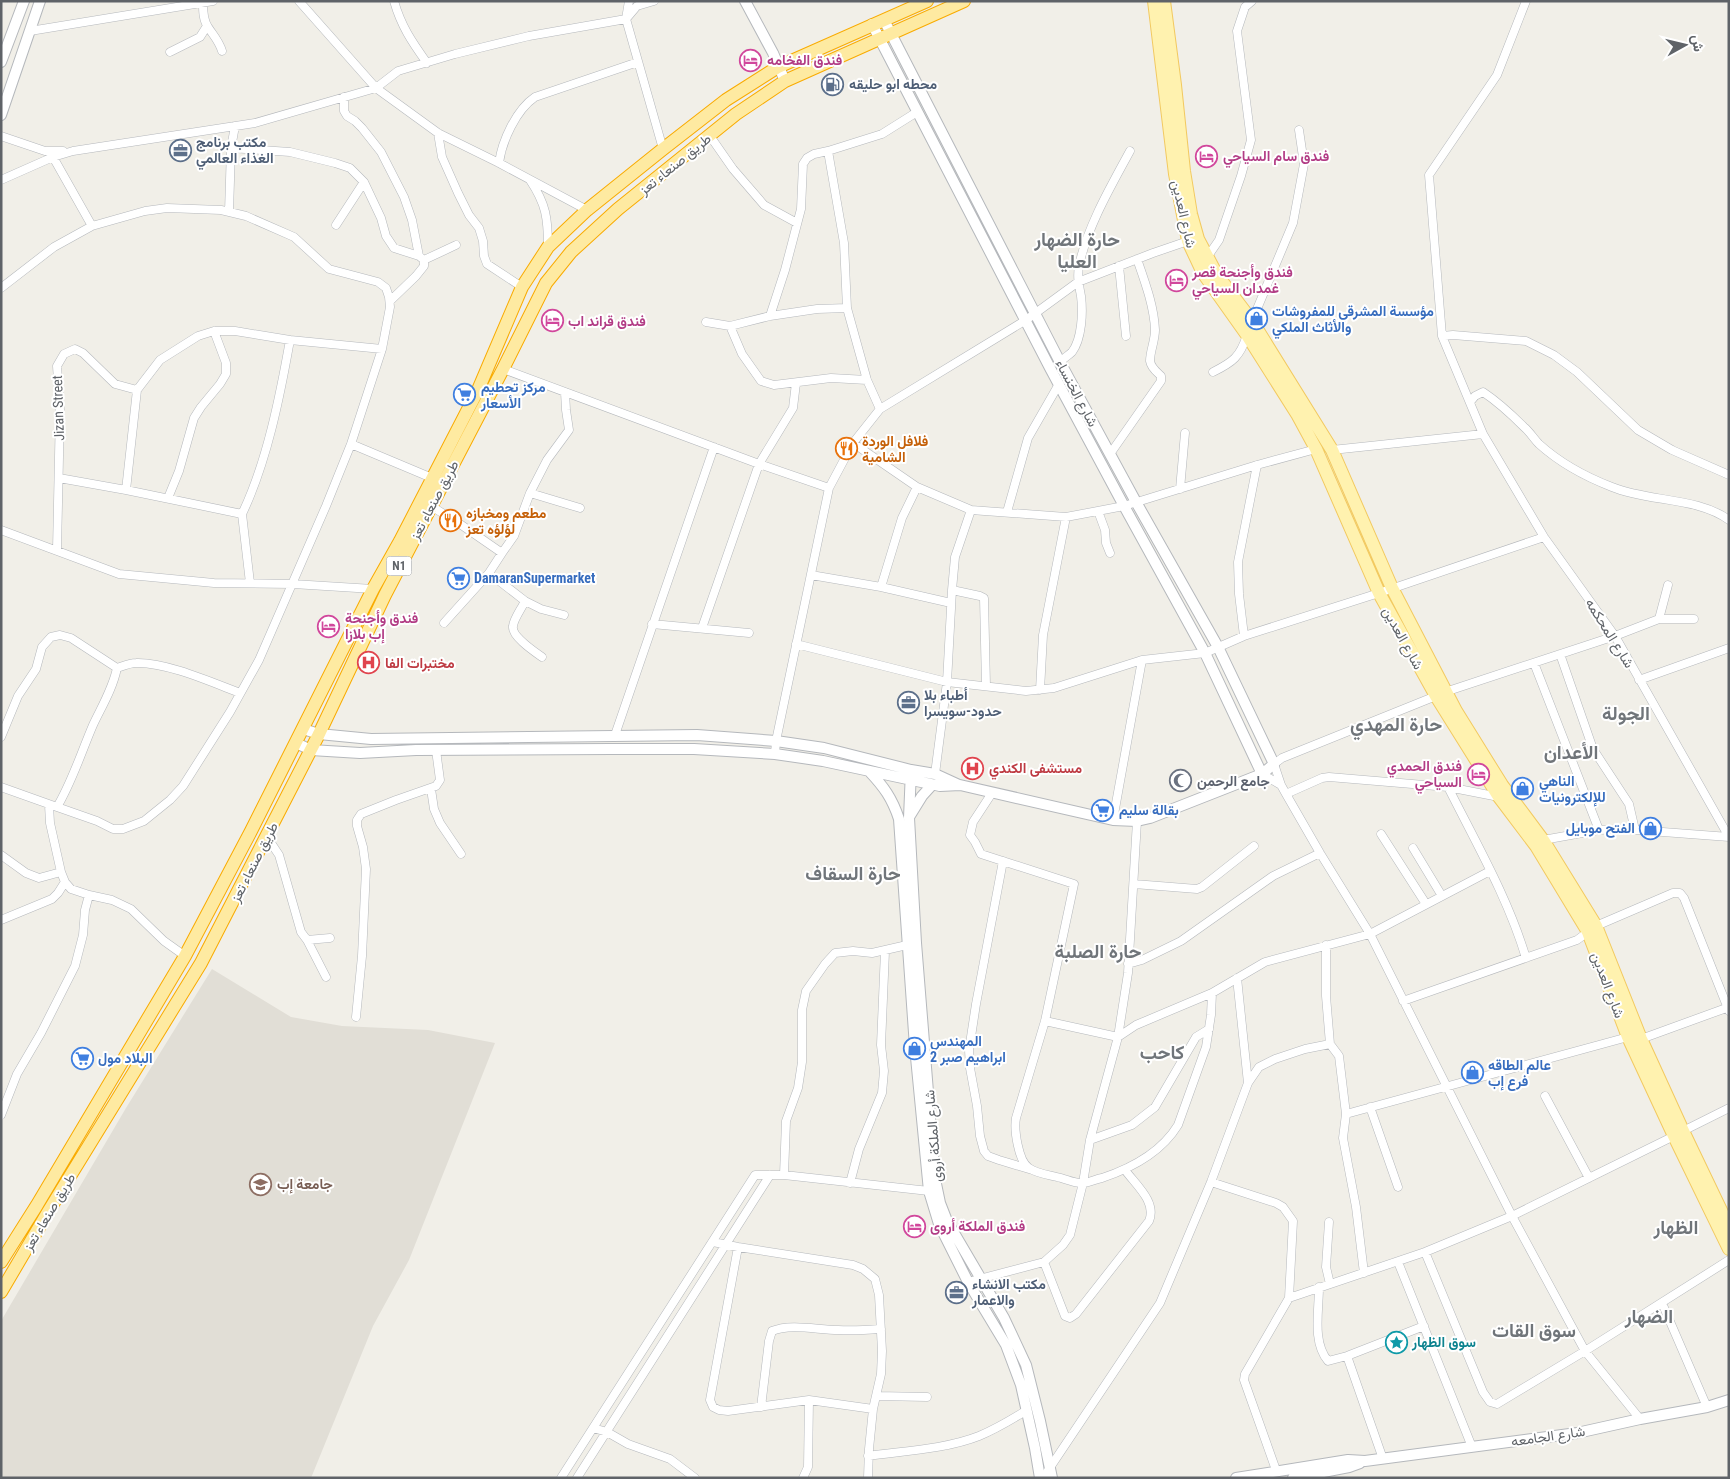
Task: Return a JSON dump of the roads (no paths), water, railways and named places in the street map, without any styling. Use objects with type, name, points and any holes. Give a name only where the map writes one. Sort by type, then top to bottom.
[{"type":"highway","name":"طريق صنعاء تعز","points":[[1,1262],[185,956],[296,743],[373,588],[400,541],[478,390],[522,287],[548,247],[606,194],[726,100],[778,67],[927,1]]},
{"type":"highway","name":"طريق صنعاء تعز","points":[[1,1292],[48,1212],[201,964],[319,734],[384,594],[503,369],[546,283],[571,252],[618,209],[736,114],[785,81],[964,1]]},
{"type":"highway","points":[[606,194],[618,209]]},
{"type":"main road","name":"شارع العدين","points":[[1154,1],[1175,174],[1188,242],[1203,273],[1247,335],[1297,414],[1316,449],[1379,593],[1499,797],[1539,843]]},
{"type":"main road","name":"شارع العدين","points":[[1164,1],[1176,86],[1184,171],[1191,214],[1198,239],[1217,275],[1252,321],[1332,450],[1440,694],[1502,785],[1592,929],[1641,1039],[1678,1133],[1729,1249]]},
{"type":"main road","name":"شارع العدين","points":[[1592,929],[1628,1037],[1729,1227]]},
{"type":"street","points":[[1,62],[4,44],[24,1]]},
{"type":"street","points":[[1,115],[40,1]]},
{"type":"street","points":[[30,31],[213,1]]},
{"type":"street","points":[[394,1],[398,18],[406,35],[427,63]]},
{"type":"street","points":[[629,1],[626,19],[663,148]]},
{"type":"street","points":[[1,136],[45,151],[72,151],[255,123],[376,88],[398,71],[529,36],[626,19],[637,6],[654,1]]},
{"type":"street","points":[[745,1],[773,53],[785,81]]},
{"type":"street","points":[[1208,256],[1219,240],[1251,140],[1237,31],[1245,7],[1252,1]]},
{"type":"street","name":"شارع المحكمه","points":[[1526,1],[1497,75],[1429,175],[1442,336],[1484,434],[1544,537],[1615,636],[1729,837]]},
{"type":"street","points":[[303,2],[376,88],[438,133],[587,210]]},
{"type":"street","points":[[203,3],[204,19],[214,34],[222,52]]},
{"type":"street","name":"شارع الخنساء","points":[[878,22],[892,34],[1060,362],[1218,647],[1274,764]]},
{"type":"street","name":"شارع الخنساء","points":[[878,22],[880,39],[917,112],[1059,384],[1205,653],[1262,774]]},
{"type":"street","points":[[170,52],[200,37],[207,26]]},
{"type":"street","points":[[499,163],[504,140],[521,109],[528,101],[638,62]]},
{"type":"street","points":[[344,97],[344,111],[347,116],[362,128],[381,152],[404,197],[424,266],[390,301]]},
{"type":"street","points":[[770,316],[785,270],[801,209],[803,164],[807,158],[814,154],[882,134],[917,112]]},
{"type":"street","points":[[229,212],[235,126]]},
{"type":"street","points":[[1252,321],[1293,223],[1304,164],[1298,130]]},
{"type":"street","points":[[438,133],[442,156],[469,215],[479,228],[487,264],[522,287]]},
{"type":"street","points":[[710,136],[733,170],[764,205],[797,223]]},
{"type":"street","points":[[232,148],[290,152],[335,162],[350,168],[364,182],[381,218],[386,236],[394,248],[421,258],[456,245]]},
{"type":"street","points":[[1,180],[53,157],[72,151]]},
{"type":"street","points":[[828,151],[844,243],[848,308],[867,380],[880,409]]},
{"type":"street","points":[[1060,362],[1073,351],[1080,332],[1082,313],[1078,282],[1079,266],[1101,205],[1130,151]]},
{"type":"street","points":[[53,157],[92,226]]},
{"type":"street","points":[[529,179],[544,205],[548,228],[548,247]]},
{"type":"street","points":[[336,226],[364,182]]},
{"type":"street","points":[[1,288],[54,247],[92,226],[145,211],[167,208],[229,212],[246,216],[294,237],[329,269],[378,282],[386,288],[390,301],[382,349],[351,444],[293,584],[240,694],[183,786],[170,800],[144,821],[123,829],[112,829],[1,787]]},
{"type":"street","points":[[775,754],[776,741],[829,488],[852,443],[880,409],[1026,320],[1078,282],[1188,242]]},
{"type":"street","points":[[1110,454],[1161,381],[1161,376],[1150,363],[1155,332],[1153,315],[1147,287],[1137,259]]},
{"type":"street","points":[[1119,266],[1126,336]]},
{"type":"street","points":[[706,322],[730,326],[770,316],[817,309],[848,308]]},
{"type":"street","points":[[730,326],[742,354],[761,381],[774,385],[831,378],[867,380]]},
{"type":"street","points":[[126,490],[137,390],[160,360],[198,336],[214,331],[235,331],[290,340],[382,349]]},
{"type":"street","points":[[168,498],[179,471],[194,418],[226,374],[226,363],[214,331]]},
{"type":"street","points":[[1213,372],[1230,363],[1240,354],[1247,335]]},
{"type":"street","points":[[1442,336],[1452,335],[1526,341],[1554,355],[1577,372],[1638,430],[1672,450],[1729,475]]},
{"type":"street","points":[[250,584],[242,514],[253,491],[280,393],[290,340]]},
{"type":"street","name":"Jizan Street","points":[[57,550],[60,410],[57,366],[64,354],[75,350],[83,353],[115,384],[137,390]]},
{"type":"street","points":[[503,369],[829,488]]},
{"type":"street","points":[[702,628],[759,464],[793,408],[796,383]]},
{"type":"street","points":[[1007,512],[1028,438],[1059,384]]},
{"type":"street","points":[[444,623],[489,573],[514,536],[530,492],[547,460],[569,430],[566,392]]},
{"type":"street","points":[[1470,402],[1475,396],[1483,392],[1525,428],[1539,444],[1573,469],[1613,488],[1643,496],[1709,508],[1729,520]]},
{"type":"street","points":[[1180,489],[1185,433]]},
{"type":"street","points":[[1332,450],[1484,434]]},
{"type":"street","points":[[852,443],[917,487],[971,510],[1066,517],[1124,506],[1316,449]]},
{"type":"street","points":[[351,444],[432,478]]},
{"type":"street","points":[[615,736],[714,447]]},
{"type":"street","points":[[1244,636],[1239,594],[1238,562],[1242,533],[1257,465]]},
{"type":"street","points":[[59,478],[242,514]]},
{"type":"street","points":[[881,587],[902,518],[917,487]]},
{"type":"street","points":[[530,492],[580,508]]},
{"type":"street","points":[[431,506],[467,528],[502,553]]},
{"type":"street","points":[[935,774],[947,682],[955,557],[971,510]]},
{"type":"street","points":[[1098,511],[1105,530],[1107,548],[1110,553]]},
{"type":"street","points":[[1040,690],[1043,635],[1066,517]]},
{"type":"street","points":[[1,530],[119,574],[214,583],[373,588]]},
{"type":"street","points":[[796,644],[947,682],[1026,691],[1054,688],[1142,660],[1205,653],[1244,636],[1544,537]]},
{"type":"street","points":[[489,573],[526,601],[564,615]]},
{"type":"street","points":[[811,575],[881,587],[951,603]]},
{"type":"street","points":[[1659,619],[1668,585]]},
{"type":"street","points":[[952,590],[984,598],[986,686]]},
{"type":"street","points":[[526,601],[513,626],[514,631],[524,643],[542,657]]},
{"type":"street","points":[[303,729],[319,734],[351,738],[697,735],[776,741],[824,748],[940,786],[960,786],[1114,820],[1137,822],[1262,774],[1282,758],[1440,694],[1615,636],[1659,619],[1694,619]]},
{"type":"street","points":[[652,624],[749,633]]},
{"type":"street","points":[[1,736],[18,696],[36,669],[42,647],[51,637],[60,635],[71,638],[117,668],[134,663],[154,664],[208,681],[240,694]]},
{"type":"street","points":[[1639,680],[1729,648]]},
{"type":"street","points":[[1560,654],[1593,749],[1628,804],[1635,830]]},
{"type":"street","points":[[1114,820],[1142,660]]},
{"type":"street","points":[[1534,663],[1599,830]]},
{"type":"street","points":[[57,807],[108,695],[117,668]]},
{"type":"street","points":[[296,743],[311,750],[360,753],[436,750],[685,749],[775,754],[823,761],[869,771],[911,775],[935,774],[960,786]]},
{"type":"street","points":[[356,1017],[362,956],[366,870],[357,820],[361,814],[436,786],[440,780],[436,750]]},
{"type":"street","points":[[1274,764],[1286,794],[1370,934],[1512,1216],[1586,1351],[1640,1420]]},
{"type":"street","points":[[869,771],[883,786],[904,818],[932,784]]},
{"type":"street","points":[[1262,774],[1281,785]]},
{"type":"street","name":"شارع الملكة أروى","points":[[911,775],[904,818],[907,945],[929,1191],[939,1224],[968,1282],[1006,1345],[1021,1386],[1041,1478]]},
{"type":"street","points":[[1286,794],[1322,778],[1329,777],[1448,787],[1499,797]]},
{"type":"street","points":[[1448,787],[1509,911],[1526,958]]},
{"type":"street","points":[[431,789],[434,809],[440,823],[461,854]]},
{"type":"street","points":[[992,793],[973,822],[970,835],[976,842],[981,854],[1074,884],[1045,1021],[1014,1127],[1025,1165],[1030,1169]]},
{"type":"street","points":[[49,804],[50,824],[65,882],[72,889],[112,900],[131,909],[164,941],[185,956]]},
{"type":"street","name":"شارع الملكة أروى","points":[[904,818],[935,1179],[940,1203],[947,1221],[1004,1318],[1026,1365],[1052,1478]]},
{"type":"street","points":[[968,1282],[1044,1262],[1063,1245],[1070,1235],[1083,1183],[1090,1140],[1118,1037],[1128,964],[1137,822]]},
{"type":"street","points":[[1539,843],[1599,830],[1635,830],[1729,837]]},
{"type":"street","points":[[1381,834],[1426,904]]},
{"type":"street","points":[[267,837],[279,855],[301,932],[326,977]]},
{"type":"street","points":[[1134,884],[1197,889],[1254,846]]},
{"type":"street","points":[[1413,848],[1442,896]]},
{"type":"street","points":[[1128,964],[1142,960],[1181,941],[1273,876],[1320,853]]},
{"type":"street","points":[[1,855],[26,873],[39,878],[61,872]]},
{"type":"street","points":[[1003,861],[978,989],[969,1050],[980,1136],[988,1156],[1083,1183],[1125,1170],[1158,1150],[1172,1135],[1178,1125],[1206,1047],[1212,993]]},
{"type":"street","points":[[1045,1021],[1118,1037],[1136,1025],[1212,993],[1265,962],[1370,934],[1490,871]]},
{"type":"street","points":[[1,920],[52,900],[65,882]]},
{"type":"street","points":[[1403,1001],[1577,940],[1592,929],[1674,893],[1680,893],[1684,898],[1728,1009],[1641,1039]]},
{"type":"street","points":[[1,1115],[16,1074],[41,1033],[74,966],[84,935],[85,910],[89,895]]},
{"type":"street","points":[[307,940],[330,938]]},
{"type":"street","points":[[784,1175],[786,1121],[798,1088],[802,1062],[802,1010],[806,991],[824,964],[835,953],[853,951],[872,953],[907,945]]},
{"type":"street","points":[[1326,945],[1326,996],[1330,1044],[1339,1056],[1346,1114],[1344,1138],[1356,1207],[1364,1273]]},
{"type":"street","points":[[850,1183],[859,1149],[882,1092],[884,1071],[881,1044],[885,951]]},
{"type":"street","points":[[1237,978],[1248,1083]]},
{"type":"street","points":[[1090,1140],[1132,1124],[1155,1107],[1196,1037],[1209,1029]]},
{"type":"street","points":[[1346,1114],[1628,1037]]},
{"type":"street","points":[[1041,1478],[1160,1303],[1211,1182],[1248,1083],[1259,1067],[1275,1059],[1305,1049],[1330,1044]]},
{"type":"street","points":[[1545,1096],[1589,1178]]},
{"type":"street","points":[[1370,1107],[1398,1187]]},
{"type":"street","points":[[1289,1298],[1398,1262],[1512,1216],[1729,1108]]},
{"type":"street","points":[[1044,1262],[1065,1316],[1070,1318],[1076,1314],[1149,1221],[1152,1214],[1151,1203],[1125,1170]]},
{"type":"street","points":[[561,1478],[755,1175],[784,1175],[929,1191]]},
{"type":"street","points":[[577,1478],[770,1175]]},
{"type":"street","points":[[1211,1182],[1276,1203],[1283,1207],[1293,1221],[1289,1298],[1245,1374],[1244,1380],[1244,1385],[1276,1470]]},
{"type":"street","points":[[1328,1222],[1326,1267],[1330,1284]]},
{"type":"street","points":[[713,1242],[853,1265],[863,1269],[875,1279],[879,1295],[882,1374],[873,1409],[868,1456],[868,1478]]},
{"type":"street","points":[[738,1247],[710,1400],[712,1407],[719,1410],[809,1400],[873,1409]]},
{"type":"street","points":[[1425,1252],[1483,1392],[1490,1402],[1497,1404],[1586,1351],[1729,1260]]},
{"type":"street","points":[[1398,1262],[1472,1447]]},
{"type":"street","points":[[1320,1287],[1318,1338],[1323,1355],[1328,1361],[1347,1356],[1424,1326]]},
{"type":"street","points":[[1662,1303],[1707,1408]]},
{"type":"street","points":[[761,1406],[769,1341],[772,1331],[796,1328],[881,1330]]},
{"type":"street","points":[[1347,1356],[1383,1459]]},
{"type":"street","points":[[877,1396],[927,1397]]},
{"type":"street","points":[[803,1478],[808,1466],[809,1400]]},
{"type":"street","name":"شارع الجامعه","points":[[1236,1478],[1276,1470],[1348,1460],[1383,1459],[1577,1433],[1707,1408],[1729,1400]]},
{"type":"street","points":[[868,1456],[915,1450],[978,1436],[1002,1426],[1027,1410]]},
{"type":"street","points":[[593,1428],[607,1432],[628,1444],[670,1458],[695,1478]]},
{"type":"street","name":"شارع الجامعه","points":[[1293,1478],[1349,1467],[1365,1461]]},
{"type":"place","name":"فندق الفخامه","points":[[751,60]]},
{"type":"place","name":"محطه ابو حليقه","points":[[833,84]]},
{"type":"place","name":"مكتب برنامج الغذاء العالمي","points":[[180,150]]},
{"type":"place","name":"فندق سام السياحي","points":[[1207,156]]},
{"type":"place","name":"فندق وأجنحة قصر غمدان السياحي","points":[[1176,280]]},
{"type":"place","name":"مؤسسة المشرقي للمفروشات والأثاث الملكي","points":[[1256,319]]},
{"type":"place","name":"فندق قراند اب","points":[[552,321]]},
{"type":"place","name":"مركز تحطيم الأسعار","points":[[465,395]]},
{"type":"place","name":"فلافل الوردة الشامية","points":[[846,449]]},
{"type":"place","name":"مطعم ومخبازه لؤلؤه تعز","points":[[450,521]]},
{"type":"place","name":"DamaranSupermarket","points":[[458,578]]},
{"type":"place","name":"فندق وأجنحة إب بلازا","points":[[329,626]]},
{"type":"place","name":"مختبرات الفا","points":[[369,663]]},
{"type":"place","name":"أطباء بلا حدود-سويسرا","points":[[908,703]]},
{"type":"place","name":"مستشفى الكندي","points":[[973,768]]},
{"type":"place","name":"فندق الحمدي السياحي","points":[[1478,774]]},
{"type":"place","name":"جامع الرحمن","points":[[1181,781]]},
{"type":"place","name":"الناهي للإلكترونيات","points":[[1523,789]]},
{"type":"place","name":"بقالة سليم","points":[[1103,810]]},
{"type":"place","name":"الفتح موبايل","points":[[1651,828]]},
{"type":"place","name":"المهندس ابراهيم صبر 2","points":[[914,1049]]},
{"type":"place","name":"البلاد مول","points":[[82,1058]]},
{"type":"place","name":"عالم الطاقه فرع إب","points":[[1472,1073]]},
{"type":"place","name":"جامعة إب","points":[[261,1184]]},
{"type":"place","name":"فندق الملكة أروى","points":[[914,1226]]},
{"type":"place","name":"مكتب الانشاء والاعمار","points":[[956,1292]]},
{"type":"place","name":"سوق الظهار","points":[[1396,1342]]},
{"type":"district","name":"حارة الضهار العليا","points":[[1077,250]]},
{"type":"district","name":"الجولة","points":[[1626,713]]},
{"type":"district","name":"حارة المهدي","points":[[1396,724]]},
{"type":"district","name":"الأعدان","points":[[1571,752]]},
{"type":"district","name":"حارة السقاف","points":[[853,873]]},
{"type":"district","name":"حارة الصلبة","points":[[1098,951]]},
{"type":"district","name":"كاحب","points":[[1162,1052]]},
{"type":"district","name":"الظهار","points":[[1676,1227]]},
{"type":"district","name":"الضهار","points":[[1649,1316]]},
{"type":"district","name":"سوق القات","points":[[1534,1330]]}]
